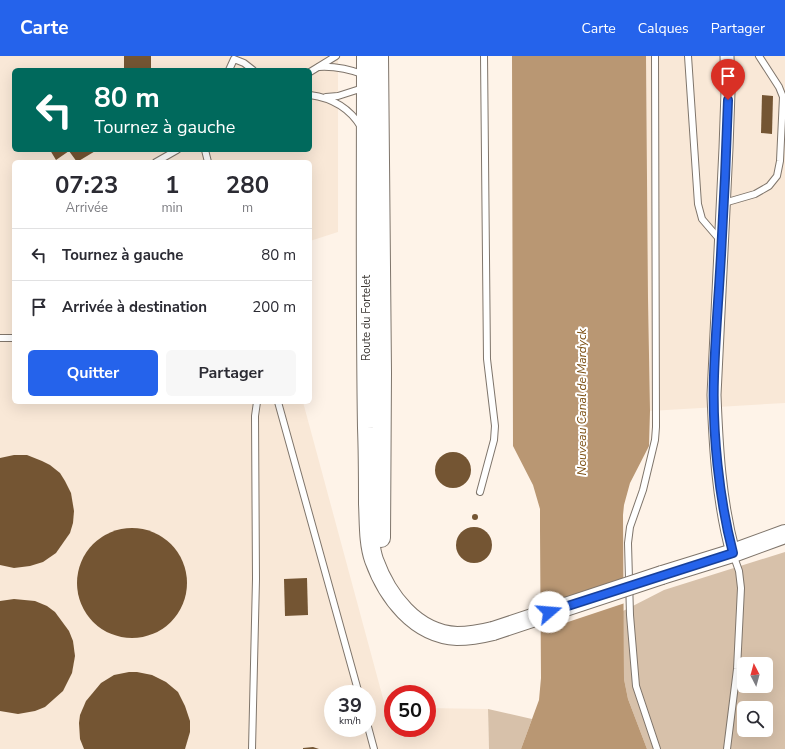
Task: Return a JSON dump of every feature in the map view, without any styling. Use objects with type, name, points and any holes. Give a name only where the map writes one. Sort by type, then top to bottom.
[{"type":"main road","name":"Route du Fortelet","points":[[366,56],[370,81],[382,373],[382,579]]},
{"type":"main road","name":"Route du Fortelet","points":[[379,56],[370,81],[366,136],[366,368],[369,526],[374,559],[382,579],[391,595],[415,620],[435,631],[456,636],[476,634],[493,631],[733,553],[785,534]]},
{"type":"street","points":[[727,56],[728,97],[724,203],[714,395],[716,443],[721,490],[726,526],[733,553]]},
{"type":"lane","points":[[312,71],[336,56]]},
{"type":"lane","points":[[480,492],[494,440],[495,426],[487,359],[484,56]]},
{"type":"lane","points":[[655,56],[656,427],[655,440],[643,490],[630,527],[628,543],[630,614],[636,686],[657,749]]},
{"type":"lane","points":[[688,56],[698,204],[702,219],[722,242]]},
{"type":"lane","points":[[724,203],[748,197],[762,190],[773,181],[779,169],[783,97],[779,87],[759,56]]},
{"type":"lane","points":[[229,68],[234,59],[251,68]]},
{"type":"lane","points":[[319,67],[343,68],[370,81]]},
{"type":"lane","points":[[320,97],[338,96],[370,81]]},
{"type":"lane","points":[[312,95],[336,102],[349,112],[359,123],[366,136]]},
{"type":"lane","points":[[160,160],[174,152]]},
{"type":"lane","points":[[0,338],[12,338]]},
{"type":"lane","points":[[252,749],[256,579],[255,416],[257,404]]},
{"type":"lane","points":[[279,404],[357,685]]},
{"type":"lane","points":[[727,749],[737,664],[741,588],[733,553]]},
{"type":"lane","points":[[371,737],[374,749]]},
{"type":"shaded area","points":[[0,56],[338,56],[338,232],[312,240],[312,160],[12,160],[12,404],[304,404],[384,702],[384,737],[436,737],[436,708],[488,709],[489,749],[0,749]]},
{"type":"shaded area","points":[[646,56],[785,56],[785,403],[650,411]]},
{"type":"shaded area","points":[[785,552],[785,749],[647,749],[628,699],[624,679],[623,611],[664,590]]},
{"type":"shaded area","points":[[488,709],[532,719],[521,749],[489,749]]},
{"type":"water","name":"Nouveau Canal de Mardyck","points":[[512,56],[646,56],[650,411],[649,446],[630,483],[623,515],[624,679],[628,699],[647,749],[521,749],[539,700],[541,678],[540,509],[533,485],[513,446]]},
{"type":"pier","points":[[625,579],[625,603],[541,631],[540,606]]},
{"type":"building","points":[[124,56],[151,56],[151,68],[124,68]]},
{"type":"building","points":[[762,95],[773,96],[772,134],[761,133]]},
{"type":"building","points":[[51,152],[68,152],[56,160]]},
{"type":"building","points":[[70,152],[94,152],[80,160],[76,160]]},
{"type":"building","points":[[457,452],[466,457],[470,463],[470,477],[466,483],[457,488],[449,488],[440,483],[436,477],[435,466],[440,457],[446,453]]},
{"type":"building","points":[[14,455],[27,455],[50,465],[60,473],[71,493],[74,511],[70,533],[56,553],[43,562],[30,566],[14,568],[0,565],[0,458]]},
{"type":"building","points":[[475,514],[478,517],[475,520],[472,517]]},
{"type":"building","points":[[478,527],[487,532],[491,538],[491,552],[487,558],[478,563],[470,563],[461,558],[457,552],[456,541],[461,532],[467,528]]},
{"type":"building","points":[[132,528],[153,532],[171,544],[183,562],[187,583],[183,604],[171,622],[153,634],[132,638],[111,634],[93,622],[81,604],[77,583],[81,562],[93,544],[111,532]]},
{"type":"building","points":[[307,578],[308,615],[285,616],[284,579]]},
{"type":"building","points":[[14,599],[35,601],[47,606],[55,612],[69,631],[73,641],[75,656],[72,673],[63,691],[45,707],[35,711],[18,714],[0,711],[0,601]]},
{"type":"building","points":[[129,672],[152,675],[166,682],[178,692],[190,721],[190,732],[185,749],[84,749],[80,739],[79,723],[80,715],[86,701],[101,683],[114,675]]},
{"type":"building","points":[[313,747],[319,749],[303,749],[303,748]]},
{"type":"route","points":[[549,612],[733,553],[726,526],[721,490],[714,395],[728,100]]}]
